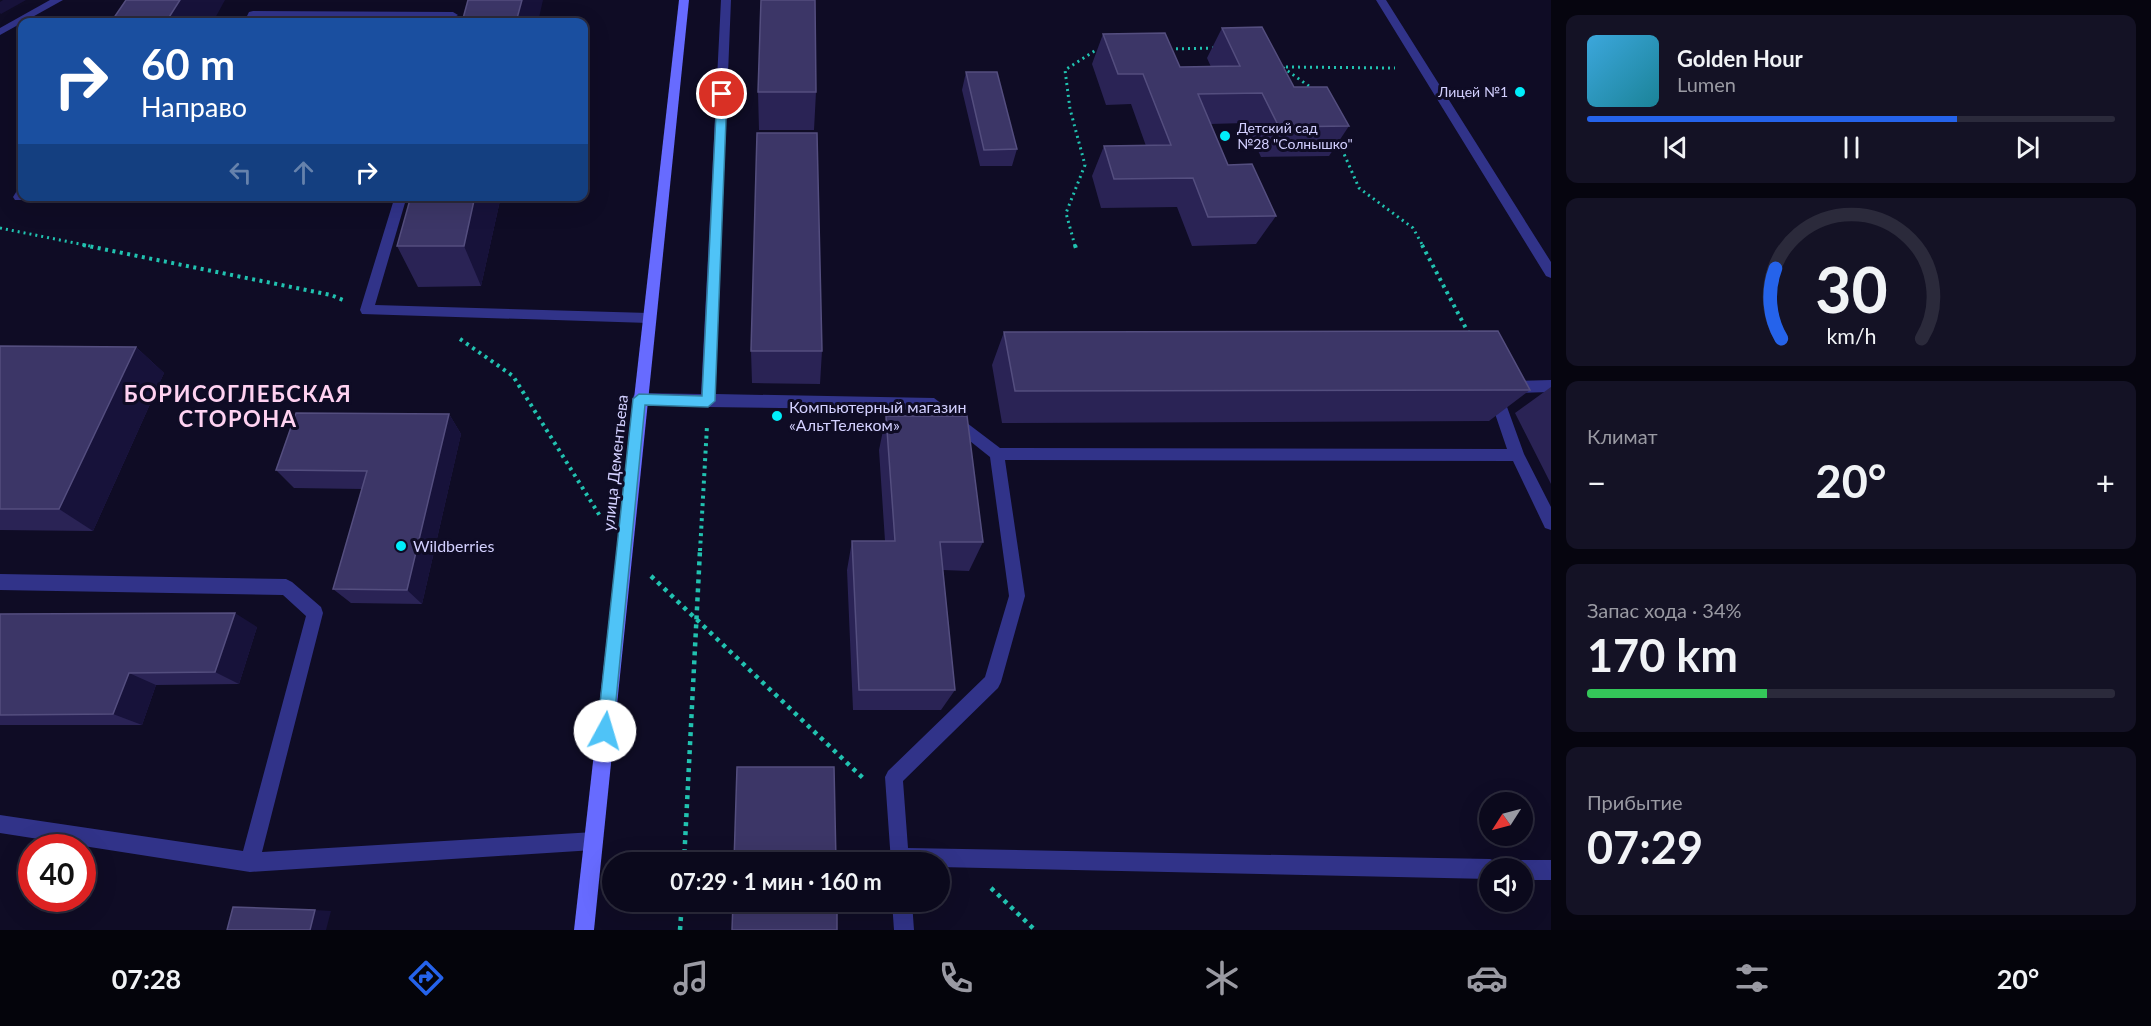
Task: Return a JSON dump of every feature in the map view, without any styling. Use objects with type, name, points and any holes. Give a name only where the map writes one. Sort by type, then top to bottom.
[{"type":"street","points":[[25,18],[58,0]]},
{"type":"street","name":"улица Дементьева","points":[[584,930],[639,399],[684,0]]},
{"type":"street","points":[[708,401],[726,0]]},
{"type":"street","points":[[1381,0],[1551,273]]},
{"type":"street","points":[[251,18],[253,14],[454,15]]},
{"type":"street","points":[[0,32],[18,22]]},
{"type":"street","points":[[399,201],[367,310],[649,318]]},
{"type":"street","points":[[1551,386],[1492,387],[1517,455],[1551,523]]},
{"type":"street","points":[[639,399],[934,404],[997,454],[1517,455]]},
{"type":"street","points":[[899,852],[894,777],[992,682],[1017,596],[997,454]]},
{"type":"street","points":[[0,582],[286,587],[315,613],[250,862]]},
{"type":"street","points":[[0,824],[250,862],[594,841]]},
{"type":"street","points":[[950,858],[1479,869]]},
{"type":"street","points":[[1533,870],[1551,870]]},
{"type":"street","points":[[903,912],[904,930]]},
{"type":"path","points":[[1166,49],[1224,48]]},
{"type":"path","points":[[1077,252],[1066,213],[1085,165],[1070,109],[1065,70],[1095,50],[1107,50]]},
{"type":"path","points":[[1275,63],[1285,67],[1317,92]]},
{"type":"path","points":[[1285,67],[1423,68]]},
{"type":"path","points":[[1335,134],[1359,188],[1413,228],[1472,340]]},
{"type":"path","points":[[0,228],[331,295],[367,310]]},
{"type":"path","points":[[451,333],[513,376],[624,554],[668,590],[896,810]]},
{"type":"path","points":[[684,852],[708,401]]},
{"type":"path","points":[[954,858],[1007,902],[1035,930]]},
{"type":"path","points":[[680,930],[681,912]]},
{"type":"building","points":[[126,0],[180,0],[169,18],[114,18]]},
{"type":"building","points":[[468,0],[522,0],[517,18],[463,18]]},
{"type":"building","points":[[761,0],[815,0],[816,92],[758,92]]},
{"type":"building","points":[[1262,27],[1294,87],[1327,87],[1349,126],[1279,127],[1262,93],[1198,94],[1228,165],[1252,164],[1276,216],[1208,217],[1193,178],[1114,179],[1104,146],[1171,145],[1143,74],[1118,74],[1103,34],[1165,33],[1180,67],[1240,66],[1222,28]]},
{"type":"building","points":[[966,72],[997,72],[1017,149],[984,150]]},
{"type":"building","points":[[757,133],[817,133],[822,351],[751,351]]},
{"type":"building","points":[[410,201],[474,201],[464,246],[397,246]]},
{"type":"building","points":[[1498,331],[1530,390],[1015,391],[1004,332]]},
{"type":"building","points":[[0,346],[136,347],[59,509],[0,509]]},
{"type":"building","name":"Wildberries","points":[[296,413],[449,414],[407,590],[333,589],[367,471],[276,470]]},
{"type":"building","points":[[886,416],[967,416],[983,542],[940,542],[955,690],[859,690],[852,541],[895,541]]},
{"type":"building","points":[[235,613],[215,672],[129,673],[113,714],[0,715],[0,614]]},
{"type":"building","points":[[737,767],[834,767],[836,852],[734,852]]},
{"type":"building","points":[[233,907],[315,910],[310,930],[227,930]]},
{"type":"building","points":[[733,912],[837,912],[837,930],[732,930]]},
{"type":"place","name":"Лицей №1","points":[[1520,92]]},
{"type":"place","name":"Детский сад №28 \"Солнышко\"","points":[[1225,136]]},
{"type":"place","name":"Компьютерный магазин «АльтТелеком»","points":[[777,416]]},
{"type":"place","name":"Wildberries","points":[[401,546]]},
{"type":"district","name":"БОРИСОГЛЕБСКАЯ СТОРОНА","points":[[238,407]]},
{"type":"route","points":[[605,731],[639,399],[708,401],[722,94]]}]
